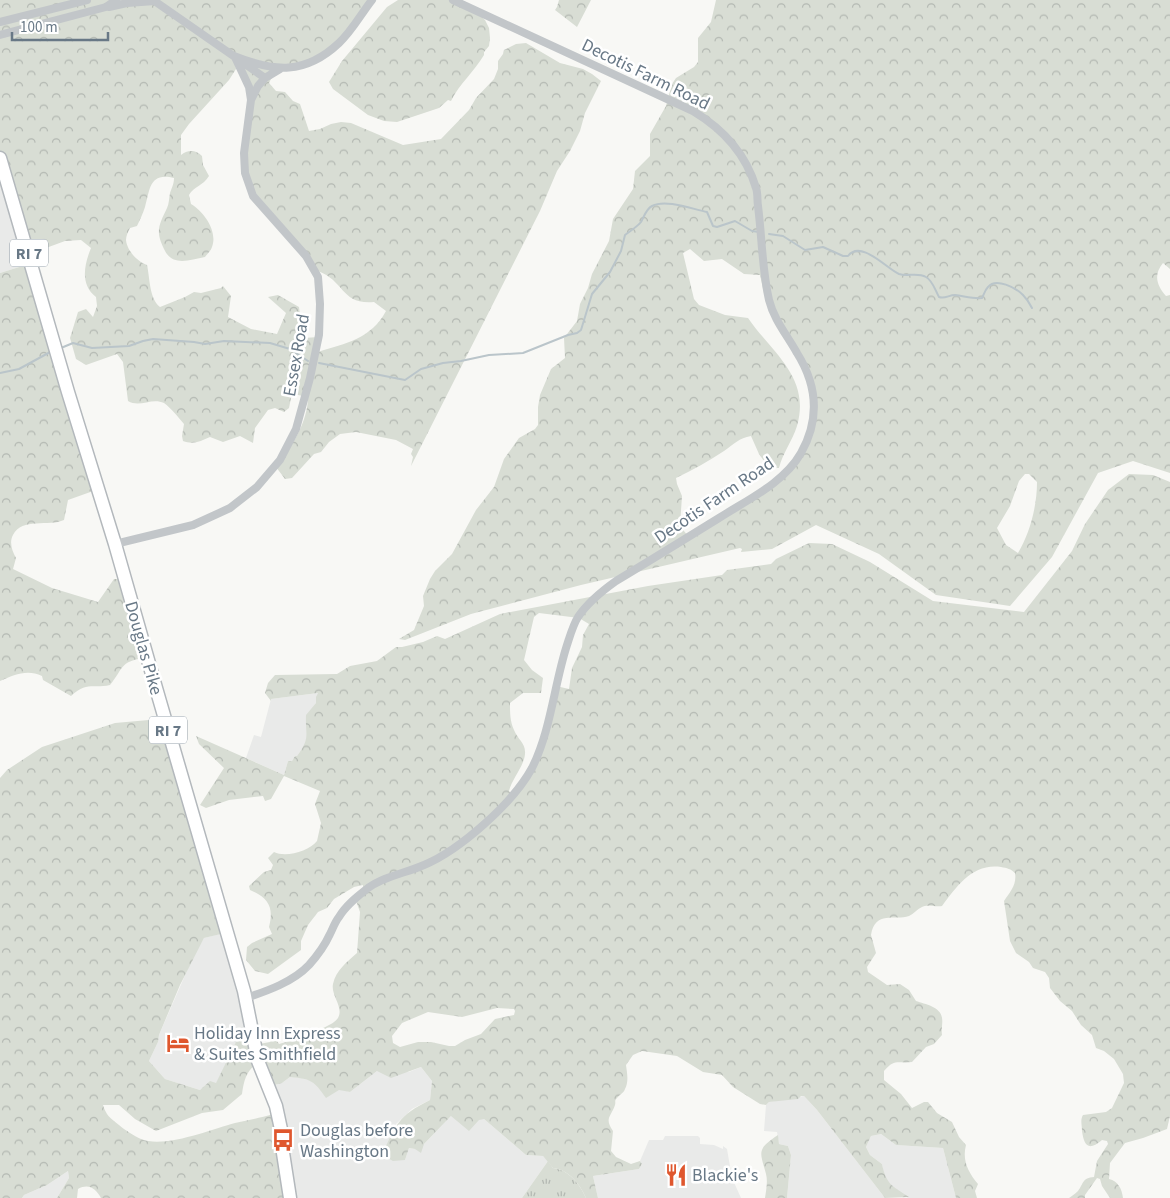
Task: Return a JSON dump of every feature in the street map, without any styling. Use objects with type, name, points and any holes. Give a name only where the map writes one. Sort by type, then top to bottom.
[{"type":"main road","name":"Douglas Pike","points":[[0,158],[56,352],[115,544],[246,998],[258,1061],[276,1106],[282,1134],[290,1198]]},
{"type":"street","points":[[0,22],[87,0]]},
{"type":"street","points":[[106,7],[116,0]]},
{"type":"street","points":[[0,35],[106,7],[154,0],[265,78]]},
{"type":"street","points":[[234,56],[260,65],[280,69],[306,64],[333,48],[344,37],[372,0]]},
{"type":"street","name":"Decotis Farm Road","points":[[246,998],[265,992],[295,976],[308,966],[349,904],[370,887],[385,878],[419,867],[444,856],[502,808],[515,794],[531,769],[542,746],[565,652],[578,617],[597,595],[616,581],[775,483],[801,454],[812,423],[814,390],[808,372],[776,321],[769,301],[756,189],[744,161],[730,140],[706,118],[693,111],[453,0]]},
{"type":"street","points":[[234,56],[249,87],[251,100]]},
{"type":"street","name":"Essex Road","points":[[115,544],[193,525],[230,508],[257,487],[280,460],[296,429],[319,336],[320,304],[318,277],[306,256],[253,196],[245,173],[244,153],[251,100],[258,86],[265,78],[280,69]]},
{"type":"shaded area","points":[[4,180],[32,263],[0,273],[0,181]]},
{"type":"shaded area","points":[[318,693],[316,703],[306,723],[308,732],[305,745],[292,761],[288,761],[284,775],[246,758],[254,735],[261,737],[271,699]]},
{"type":"shaded area","points":[[221,932],[250,1037],[236,1043],[216,1084],[200,1090],[165,1079],[149,1061],[193,957],[204,938],[220,934]]},
{"type":"shaded area","points":[[421,1067],[432,1081],[430,1100],[412,1109],[396,1124],[382,1156],[405,1160],[409,1148],[415,1149],[424,1144],[451,1116],[484,1119],[526,1155],[543,1156],[548,1161],[522,1198],[291,1198],[267,1087],[282,1083],[290,1077],[302,1078],[350,1092],[377,1071],[409,1072]]},
{"type":"shaded area","points":[[804,1096],[885,1198],[787,1198],[791,1155],[788,1146],[779,1144],[777,1132],[764,1131],[766,1105],[769,1102]]},
{"type":"shaded area","points":[[881,1134],[896,1145],[943,1148],[956,1198],[908,1198],[890,1185],[884,1178],[882,1164],[870,1155],[866,1147],[871,1136]]},
{"type":"shaded area","points":[[665,1136],[698,1136],[700,1144],[714,1145],[723,1149],[723,1146],[727,1149],[732,1178],[741,1198],[598,1198],[593,1176],[639,1169],[642,1164],[640,1161],[649,1140],[663,1140]]},
{"type":"shaded area","points":[[68,1171],[69,1178],[57,1198],[22,1198],[24,1195],[47,1185]]},
{"type":"green space","points":[[0,0],[372,0],[350,30],[330,50],[316,58],[285,68],[273,77],[269,83],[276,91],[285,92],[293,101],[300,104],[309,131],[341,122],[351,123],[403,145],[441,139],[469,110],[476,98],[494,79],[498,69],[498,61],[504,50],[516,44],[526,43],[560,63],[583,69],[601,81],[585,113],[580,131],[557,171],[540,211],[411,466],[413,449],[396,440],[356,432],[340,434],[329,442],[321,452],[314,454],[292,478],[285,479],[276,467],[298,434],[305,416],[308,397],[293,394],[289,408],[284,412],[275,408],[268,410],[255,428],[253,443],[240,436],[223,442],[210,437],[194,443],[183,441],[184,424],[164,403],[155,401],[132,403],[128,401],[123,362],[117,354],[86,365],[76,359],[70,338],[78,312],[86,309],[93,317],[97,306],[96,297],[87,287],[85,274],[91,248],[81,240],[65,241],[46,248],[30,250],[4,180],[0,181]],"holes":[[[235,56],[254,95],[247,150],[248,186],[318,271],[334,280],[355,300],[374,302],[386,311],[373,328],[357,339],[318,352],[319,337],[303,338],[299,307],[278,295],[268,297],[286,313],[277,334],[251,329],[228,317],[231,296],[223,286],[201,293],[194,292],[160,307],[152,293],[147,265],[134,256],[128,248],[126,238],[128,232],[130,228],[137,226],[152,184],[155,180],[166,177],[174,178],[168,206],[159,228],[161,243],[167,255],[176,260],[187,261],[205,257],[211,248],[213,235],[205,217],[191,204],[189,195],[209,176],[200,154],[195,151],[189,151],[181,155],[181,135],[229,80],[236,69]]]},
{"type":"green space","points":[[398,0],[450,0],[479,14],[489,28],[490,38],[489,46],[484,55],[451,101],[448,100],[439,108],[397,122],[384,121],[368,115],[333,89],[329,82],[342,61],[387,7]]},
{"type":"green space","points":[[559,0],[591,0],[577,27],[555,10]]},
{"type":"green space","points":[[716,0],[1170,0],[1170,269],[1163,263],[1158,272],[1157,280],[1166,296],[1170,295],[1170,473],[1133,461],[1098,473],[1052,557],[1010,606],[936,595],[879,554],[816,525],[772,549],[741,552],[742,549],[740,548],[581,585],[471,614],[405,640],[399,639],[414,630],[424,606],[423,596],[430,579],[435,571],[452,554],[476,510],[494,487],[504,459],[519,438],[535,429],[538,425],[540,395],[551,369],[565,358],[564,338],[577,321],[580,304],[592,274],[609,241],[613,219],[633,189],[635,171],[650,156],[650,134],[666,106],[672,84],[676,78],[694,67],[698,62],[698,38],[711,22]],"holes":[[[690,249],[704,261],[722,259],[744,274],[760,275],[764,293],[807,378],[813,416],[797,459],[779,481],[688,536],[680,526],[682,496],[676,478],[707,462],[740,440],[751,436],[759,454],[769,468],[779,468],[797,426],[800,409],[799,393],[787,367],[748,318],[725,315],[699,305],[694,299],[683,253]],[[1025,474],[1029,474],[1037,482],[1037,491],[1029,528],[1018,553],[1006,545],[997,528],[1010,506],[1019,481]]]},
{"type":"green space","points":[[32,263],[96,490],[68,500],[64,520],[51,523],[29,524],[17,529],[11,541],[16,558],[13,569],[52,588],[98,602],[114,579],[123,579],[144,658],[126,664],[110,685],[86,687],[71,696],[36,674],[26,673],[0,681],[0,273]]},
{"type":"green space","points":[[1129,474],[1153,475],[1170,482],[1170,1116],[1167,1129],[1125,1143],[1110,1163],[1109,1179],[1119,1186],[1123,1198],[1110,1198],[1100,1179],[1097,1178],[1085,1195],[1085,1198],[1069,1198],[1078,1191],[1085,1180],[1094,1177],[1097,1161],[1108,1144],[1107,1141],[1102,1140],[1093,1146],[1086,1143],[1081,1123],[1082,1117],[1083,1115],[1106,1112],[1112,1108],[1124,1083],[1123,1074],[1114,1059],[1104,1051],[1096,1048],[1092,1035],[1081,1025],[1072,1011],[1060,1001],[1050,988],[1049,978],[1045,972],[1033,968],[1029,962],[1016,953],[1010,941],[1004,901],[1014,885],[1015,873],[1007,868],[991,867],[974,872],[967,877],[942,906],[924,906],[909,916],[886,918],[877,922],[873,927],[871,935],[876,953],[867,967],[868,972],[887,985],[900,984],[909,990],[916,1001],[932,1006],[941,1014],[942,1035],[934,1044],[926,1047],[912,1062],[891,1064],[884,1071],[884,1080],[901,1094],[912,1108],[928,1102],[937,1113],[952,1122],[959,1137],[966,1145],[965,1156],[967,1166],[978,1184],[975,1191],[977,1198],[956,1198],[943,1148],[896,1145],[881,1134],[871,1136],[866,1147],[870,1155],[882,1164],[891,1184],[909,1197],[885,1198],[804,1096],[798,1099],[769,1102],[766,1105],[760,1104],[733,1087],[722,1075],[703,1072],[677,1056],[642,1051],[633,1055],[626,1065],[626,1086],[624,1092],[616,1100],[609,1123],[613,1131],[611,1151],[616,1157],[631,1164],[640,1161],[642,1164],[639,1169],[593,1176],[598,1198],[586,1198],[581,1188],[569,1175],[553,1168],[543,1156],[526,1155],[484,1119],[479,1120],[469,1131],[451,1116],[424,1144],[421,1153],[409,1148],[405,1160],[393,1161],[382,1155],[395,1128],[404,1116],[430,1100],[432,1081],[421,1067],[391,1078],[377,1071],[350,1092],[339,1090],[326,1098],[315,1084],[303,1079],[290,1077],[282,1083],[267,1087],[257,1063],[246,1077],[242,1094],[223,1110],[202,1113],[156,1131],[135,1119],[119,1105],[103,1105],[109,1116],[130,1133],[141,1139],[162,1142],[188,1137],[273,1114],[291,1198],[101,1198],[92,1188],[82,1187],[78,1189],[77,1198],[57,1198],[69,1178],[68,1171],[47,1185],[24,1195],[22,1198],[0,1198],[0,778],[7,770],[42,747],[115,723],[160,719],[221,934],[204,938],[180,985],[149,1061],[165,1079],[200,1090],[210,1081],[216,1083],[236,1042],[250,1037],[254,1045],[270,1042],[275,1038],[279,1044],[300,1038],[306,1030],[318,1030],[336,1021],[340,1011],[334,995],[334,979],[342,967],[357,953],[360,912],[355,898],[363,892],[363,885],[354,887],[334,899],[327,908],[318,912],[308,925],[301,941],[301,950],[268,974],[255,971],[246,960],[247,947],[272,934],[269,927],[271,914],[268,904],[262,896],[250,890],[249,886],[264,872],[271,870],[273,865],[268,858],[274,852],[291,854],[309,848],[317,841],[321,823],[315,804],[320,791],[284,776],[271,799],[265,801],[263,796],[229,800],[206,808],[200,805],[224,768],[199,744],[196,736],[284,775],[288,761],[292,761],[301,750],[306,740],[306,715],[316,703],[318,693],[271,699],[271,701],[265,693],[268,683],[275,675],[337,674],[350,666],[377,661],[396,647],[423,642],[437,636],[445,639],[500,614],[648,586],[722,575],[727,570],[771,564],[776,559],[809,543],[832,544],[870,562],[933,601],[1024,612],[1072,551],[1085,524],[1108,490]],"holes":[[[539,613],[579,618],[589,624],[583,635],[582,647],[572,668],[569,689],[556,686],[532,767],[513,796],[509,791],[524,759],[525,750],[513,727],[510,717],[510,703],[523,693],[541,693],[543,678],[532,670],[524,660],[534,617]],[[497,1008],[514,1009],[514,1015],[495,1019],[481,1034],[455,1046],[418,1042],[400,1047],[393,1043],[392,1036],[402,1023],[428,1012],[462,1017]]]},
{"type":"green space","points":[[778,1135],[779,1144],[788,1146],[791,1155],[787,1198],[765,1198],[767,1180],[761,1152],[766,1144]]},
{"type":"green space","points":[[548,1161],[553,1168],[559,1169],[573,1178],[586,1198],[522,1198]]},
{"type":"waterway","points":[[319,363],[405,380],[421,369],[489,355],[523,353],[577,333],[581,330],[592,294],[610,272],[621,251],[625,235],[641,222],[650,207],[658,204],[672,204],[707,212],[713,226],[717,227],[735,221],[752,231],[759,232]]},
{"type":"waterway","points":[[769,234],[783,236],[805,250],[823,247],[843,256],[860,251],[867,253],[899,274],[926,277],[932,283],[939,297],[955,295],[982,298],[988,287],[992,284],[1001,283],[1016,289],[1032,308]]},
{"type":"waterway","points":[[61,348],[73,343],[92,348],[129,346],[153,339],[205,344],[224,341],[270,343],[290,349],[308,361]]},
{"type":"waterway","points":[[0,373],[19,369],[52,351]]},
{"type":"place","name":"Holiday Inn Express & Suites Smithfield","points":[[178,1043]]},
{"type":"place","name":"Douglas before Washington","points":[[283,1140]]},
{"type":"place","name":"Blackie's","points":[[676,1175]]}]
